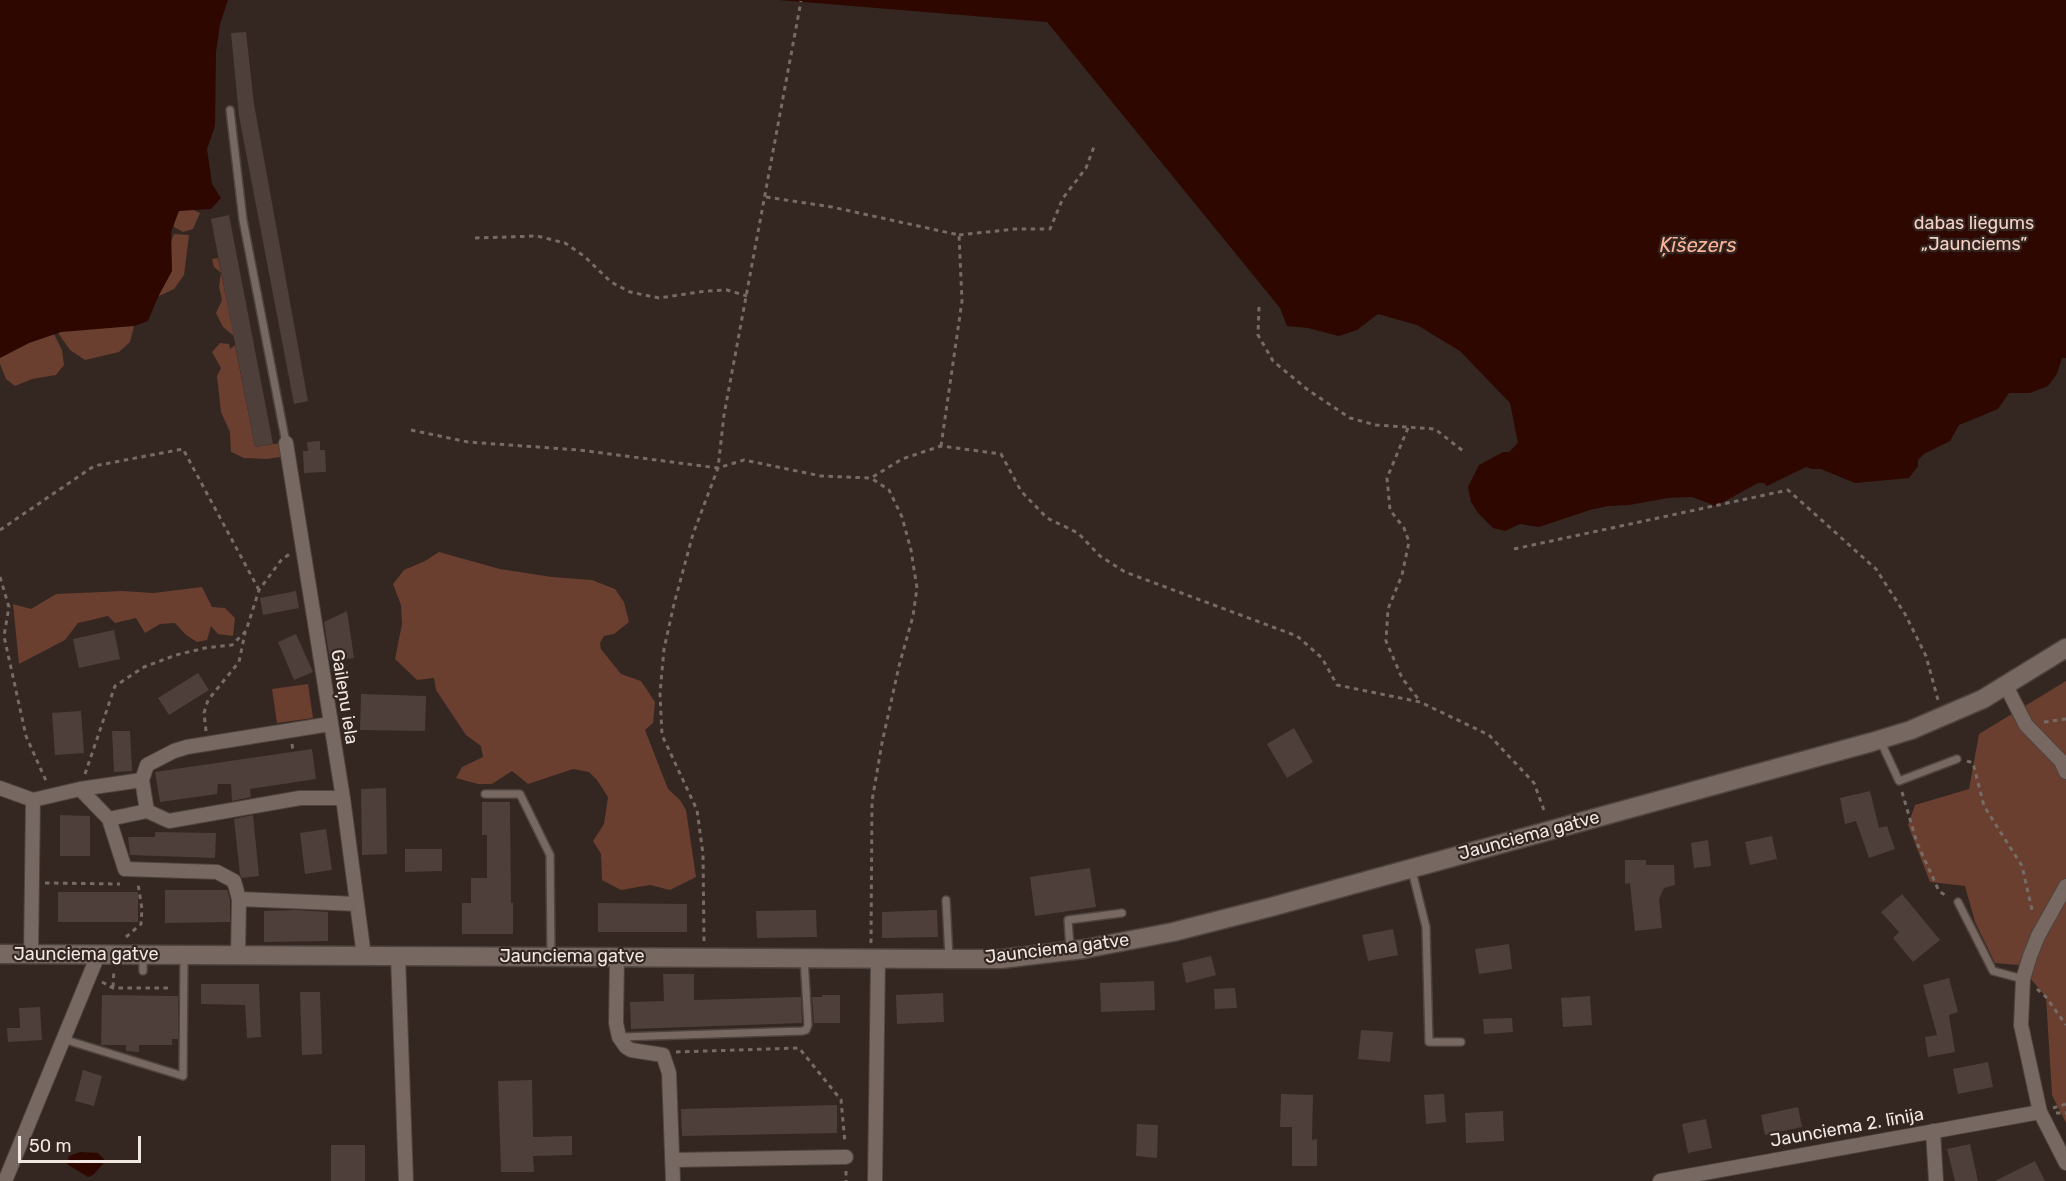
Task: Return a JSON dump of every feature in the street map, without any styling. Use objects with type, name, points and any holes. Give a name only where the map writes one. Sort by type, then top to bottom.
[{"type":"main road","name":"Jaunciema gatve","points":[[0,954],[98,955],[143,963],[184,955],[1001,959],[1071,951],[1173,932],[1880,740],[1943,717],[1983,699],[2066,648]]},
{"type":"street","name":"Gaileņu iela","points":[[286,444],[343,798],[364,956]]},
{"type":"street","points":[[2006,686],[2026,725],[2061,761],[2066,772]]},
{"type":"street","points":[[147,811],[142,780],[147,765],[174,751],[330,724]]},
{"type":"street","points":[[0,788],[33,800],[80,789],[142,780]]},
{"type":"street","points":[[80,789],[109,819],[125,869],[217,872],[234,881],[239,898],[238,956]]},
{"type":"street","points":[[109,819],[147,811],[170,820],[300,798],[343,798]]},
{"type":"street","points":[[31,954],[33,800]]},
{"type":"street","points":[[2066,886],[2038,936],[2023,979],[2021,1025],[2040,1112],[2066,1163]]},
{"type":"street","points":[[239,898],[357,904]]},
{"type":"street","points":[[5,1181],[98,955]]},
{"type":"street","points":[[399,956],[406,1181]]},
{"type":"street","points":[[617,958],[616,1023],[620,1037],[626,1047],[631,1050],[663,1055],[669,1073],[673,1181]]},
{"type":"street","points":[[875,959],[875,1181]]},
{"type":"street","name":"Jaunciema 2. līnija","points":[[1660,1181],[2040,1112]]},
{"type":"street","points":[[1933,1131],[1936,1181]]},
{"type":"street","points":[[673,1161],[846,1157]]},
{"type":"lane","points":[[230,110],[243,220],[286,444]]},
{"type":"lane","points":[[1880,740],[1899,781],[1957,759]]},
{"type":"lane","points":[[485,794],[519,794],[550,855],[551,957]]},
{"type":"lane","points":[[1411,868],[1426,927],[1429,1042],[1461,1042]]},
{"type":"lane","points":[[946,900],[950,959]]},
{"type":"lane","points":[[1958,902],[1993,971],[2023,979]]},
{"type":"lane","points":[[1071,951],[1068,920],[1122,913]]},
{"type":"lane","points":[[63,1039],[183,1076],[184,955]]},
{"type":"lane","points":[[620,1037],[806,1030],[808,1025],[804,958]]},
{"type":"path","points":[[705,958],[703,854],[697,810],[662,735],[660,693],[664,649],[693,534],[718,468],[724,416],[748,297],[801,1]]},
{"type":"path","points":[[766,197],[832,207],[959,235],[1015,229],[1050,229],[1064,198],[1086,168],[1095,144]]},
{"type":"path","points":[[941,446],[962,301],[959,235]]},
{"type":"path","points":[[474,238],[537,236],[565,243],[584,256],[611,282],[630,292],[659,298],[727,290],[748,297]]},
{"type":"path","points":[[1259,307],[1258,334],[1273,361],[1308,390],[1350,418],[1376,425],[1435,429],[1463,451]]},
{"type":"path","points":[[1408,428],[1387,478],[1390,510],[1404,528],[1409,542],[1402,575],[1388,609],[1386,641],[1402,678],[1420,702]]},
{"type":"path","points":[[411,430],[468,442],[579,450],[718,468],[744,460],[821,476],[871,478],[889,490],[902,517],[911,550],[917,588],[913,616],[884,732],[872,801],[875,959]]},
{"type":"path","points":[[871,478],[902,459],[941,446],[1001,454],[1022,491],[1047,518],[1078,532],[1100,556],[1125,572],[1297,636],[1322,658],[1337,685],[1420,702],[1489,735],[1534,783],[1551,831]]},
{"type":"path","points":[[0,530],[94,466],[183,449],[259,590]]},
{"type":"path","points":[[1514,549],[1788,490],[1876,569],[1905,614],[1926,656],[1943,717]]},
{"type":"path","points":[[207,744],[204,713],[208,700],[239,662],[259,590],[282,559],[302,548]]},
{"type":"path","points":[[0,577],[9,607],[4,636],[26,736],[53,795]]},
{"type":"path","points":[[80,789],[115,686],[144,668],[176,655],[231,645],[246,631]]},
{"type":"path","points":[[292,745],[294,752]]},
{"type":"path","points":[[1957,759],[1973,763],[1984,806],[2022,866],[2038,936]]},
{"type":"path","points":[[1899,781],[1917,843],[1939,891],[1958,902]]},
{"type":"path","points":[[122,941],[141,924],[142,909],[138,884]]},
{"type":"path","points":[[90,976],[114,988],[184,988]]},
{"type":"path","points":[[2023,979],[2046,997],[2066,1025]]},
{"type":"path","points":[[663,1055],[674,1052],[799,1048],[841,1100],[846,1181]]},
{"type":"shaded area","points":[[187,207],[200,213],[193,229],[183,232],[174,227],[173,214]]},
{"type":"shaded area","points":[[174,234],[189,235],[184,275],[174,289],[159,296],[149,282],[168,250]]},
{"type":"shaded area","points":[[218,258],[234,336],[223,327],[216,313],[222,300],[219,287],[221,273],[214,267],[212,259]]},
{"type":"shaded area","points":[[55,314],[130,318],[134,326],[130,342],[119,352],[85,360],[70,350],[58,333]]},
{"type":"shaded area","points":[[51,328],[62,350],[64,365],[56,375],[32,379],[15,386],[6,379],[0,364],[0,335]]},
{"type":"shaded area","points":[[220,343],[229,344],[230,349],[235,345],[255,447],[280,443],[280,457],[244,458],[231,452],[230,432],[221,412],[217,376],[221,368],[212,352]]},
{"type":"shaded area","points":[[439,552],[500,569],[592,580],[615,589],[624,602],[629,622],[614,634],[604,636],[600,643],[601,649],[621,674],[641,681],[655,702],[653,723],[645,730],[668,789],[680,800],[686,810],[696,877],[670,890],[650,885],[621,890],[602,880],[601,854],[593,841],[604,824],[608,797],[589,772],[573,769],[528,784],[512,771],[492,784],[478,784],[456,778],[462,767],[483,757],[481,746],[466,735],[436,690],[434,678],[417,680],[395,659],[402,624],[401,605],[393,584],[404,570]]},
{"type":"shaded area","points":[[202,587],[212,607],[225,608],[235,618],[233,636],[218,634],[211,626],[207,640],[197,642],[186,635],[175,623],[160,624],[145,633],[136,618],[115,623],[108,616],[78,623],[65,640],[19,664],[13,604],[31,609],[56,594],[123,591],[153,593]]},
{"type":"shaded area","points":[[2066,681],[2066,1123],[2052,1095],[2046,997],[2019,965],[1995,963],[1975,922],[1965,886],[1930,882],[1908,825],[1915,805],[1969,789],[1979,734]]},
{"type":"shaded area","points":[[308,684],[313,718],[277,723],[272,689]]},
{"type":"water","points":[[0,0],[228,0],[220,24],[216,52],[215,126],[207,149],[212,184],[221,198],[211,209],[179,211],[171,232],[172,271],[148,321],[134,326],[61,332],[29,343],[0,358]]},
{"type":"water","name":"Ķīšezers","points":[[779,0],[2066,0],[2066,358],[2062,358],[2057,374],[2048,386],[2030,393],[2009,393],[1998,409],[1959,425],[1950,441],[1924,454],[1918,460],[1918,466],[1909,478],[1855,483],[1821,469],[1806,467],[1767,486],[1764,483],[1758,483],[1716,506],[1692,497],[1668,498],[1590,510],[1539,527],[1520,524],[1505,531],[1493,528],[1471,502],[1468,487],[1479,465],[1503,452],[1509,452],[1518,443],[1510,403],[1460,351],[1417,325],[1378,314],[1357,330],[1339,336],[1308,328],[1287,326],[1280,308],[1047,22]]},
{"type":"water","points":[[80,1152],[98,1153],[104,1159],[103,1164],[93,1175],[88,1177],[67,1164],[69,1156]]},
{"type":"building","points":[[246,32],[254,104],[308,401],[294,404],[239,116],[231,33]]},
{"type":"building","points":[[229,215],[273,444],[255,447],[211,219]]},
{"type":"building","points":[[320,441],[320,450],[325,450],[326,472],[304,473],[303,451],[308,451],[307,442]]},
{"type":"building","points":[[296,591],[299,608],[263,615],[260,598]]},
{"type":"building","points":[[347,611],[354,658],[330,661],[324,622]]},
{"type":"building","points":[[114,630],[120,659],[79,668],[73,639]]},
{"type":"building","points":[[296,634],[313,672],[294,680],[278,642]]},
{"type":"building","points":[[198,673],[209,690],[169,715],[158,698]]},
{"type":"building","points":[[361,694],[426,696],[425,731],[360,730]]},
{"type":"building","points":[[81,711],[84,753],[55,755],[52,713]]},
{"type":"building","points":[[1294,728],[1313,762],[1287,778],[1267,744]]},
{"type":"building","points":[[112,731],[130,731],[132,771],[114,772]]},
{"type":"building","points":[[312,749],[316,779],[250,789],[251,797],[232,801],[231,784],[218,784],[217,794],[160,802],[155,772]]},
{"type":"building","points":[[386,788],[387,854],[362,855],[361,789]]},
{"type":"building","points":[[1870,791],[1879,828],[1887,826],[1895,849],[1869,858],[1856,821],[1845,824],[1840,798]]},
{"type":"building","points":[[482,802],[510,802],[513,934],[462,934],[462,903],[471,903],[471,878],[487,878],[487,835],[482,835]]},
{"type":"building","points":[[60,815],[90,816],[90,856],[60,856]]},
{"type":"building","points":[[253,815],[259,876],[242,878],[234,819]]},
{"type":"building","points":[[326,829],[332,870],[305,874],[300,833]]},
{"type":"building","points":[[155,832],[216,833],[215,858],[130,855],[128,837],[155,837]]},
{"type":"building","points":[[1772,836],[1777,859],[1750,865],[1745,842]]},
{"type":"building","points":[[1708,840],[1711,866],[1694,868],[1691,843]]},
{"type":"building","points":[[405,849],[442,849],[442,871],[405,872]]},
{"type":"building","points":[[1625,860],[1646,860],[1646,865],[1674,865],[1675,885],[1664,888],[1659,899],[1662,928],[1635,931],[1630,883],[1625,884]]},
{"type":"building","points":[[1090,868],[1096,907],[1035,916],[1030,877]]},
{"type":"building","points":[[165,890],[227,890],[230,899],[230,922],[165,923]]},
{"type":"building","points":[[58,892],[138,892],[138,922],[58,922]]},
{"type":"building","points":[[1902,894],[1940,940],[1913,962],[1893,938],[1899,932],[1881,912]]},
{"type":"building","points":[[598,903],[687,904],[687,932],[598,932]]},
{"type":"building","points":[[816,910],[817,937],[757,938],[756,911]]},
{"type":"building","points":[[937,910],[938,937],[882,938],[882,912]]},
{"type":"building","points":[[264,911],[328,912],[328,941],[264,942]]},
{"type":"building","points":[[1393,929],[1398,955],[1368,961],[1362,935]]},
{"type":"building","points":[[1509,944],[1512,969],[1479,974],[1475,949]]},
{"type":"building","points":[[1211,956],[1216,975],[1186,983],[1182,963]]},
{"type":"building","points":[[663,974],[694,974],[694,1000],[801,997],[802,1023],[631,1029],[630,1002],[664,1001]]},
{"type":"building","points":[[1949,978],[1958,1012],[1949,1015],[1955,1052],[1928,1057],[1925,1037],[1937,1035],[1923,985]]},
{"type":"building","points":[[1154,981],[1155,1010],[1101,1012],[1100,983]]},
{"type":"building","points":[[201,984],[259,984],[261,1037],[247,1038],[245,1005],[201,1004]]},
{"type":"building","points":[[1235,988],[1237,1008],[1215,1009],[1214,989]]},
{"type":"building","points":[[300,992],[320,992],[322,1054],[302,1055]]},
{"type":"building","points":[[943,993],[944,1022],[897,1024],[896,995]]},
{"type":"building","points":[[102,995],[178,996],[178,1039],[172,1039],[172,1045],[139,1045],[139,1052],[126,1051],[126,1045],[101,1045]]},
{"type":"building","points":[[822,995],[840,995],[840,1023],[814,1023],[812,997],[822,997]]},
{"type":"building","points":[[1590,996],[1592,1025],[1563,1027],[1561,998]]},
{"type":"building","points":[[40,1007],[42,1040],[8,1042],[7,1028],[20,1028],[19,1008]]},
{"type":"building","points":[[1512,1018],[1513,1032],[1484,1034],[1483,1019]]},
{"type":"building","points":[[1361,1030],[1393,1032],[1390,1062],[1358,1059]]},
{"type":"building","points":[[1988,1062],[1993,1087],[1958,1094],[1953,1069]]},
{"type":"building","points":[[83,1070],[102,1076],[94,1106],[75,1101]]},
{"type":"building","points":[[532,1080],[533,1137],[572,1136],[572,1155],[533,1156],[534,1172],[501,1172],[498,1081]]},
{"type":"building","points":[[1281,1094],[1313,1095],[1312,1140],[1317,1139],[1317,1166],[1292,1166],[1292,1127],[1280,1127]]},
{"type":"building","points":[[1444,1094],[1446,1122],[1426,1124],[1424,1095]]},
{"type":"building","points":[[837,1105],[837,1133],[682,1136],[681,1109]]},
{"type":"building","points":[[1798,1107],[1802,1127],[1765,1135],[1761,1115]]},
{"type":"building","points":[[1503,1111],[1504,1141],[1466,1143],[1465,1113]]},
{"type":"building","points":[[1706,1119],[1712,1148],[1688,1153],[1682,1124]]},
{"type":"building","points":[[1137,1124],[1158,1125],[1157,1158],[1136,1156]]},
{"type":"building","points":[[1970,1144],[1978,1181],[1955,1181],[1947,1149]]},
{"type":"building","points":[[331,1145],[365,1145],[365,1181],[331,1181]]},
{"type":"building","points":[[2035,1161],[2045,1181],[1995,1181]]},
{"type":"park label","name":"dabas liegums „Jaunciems”","points":[[1974,234]]}]
